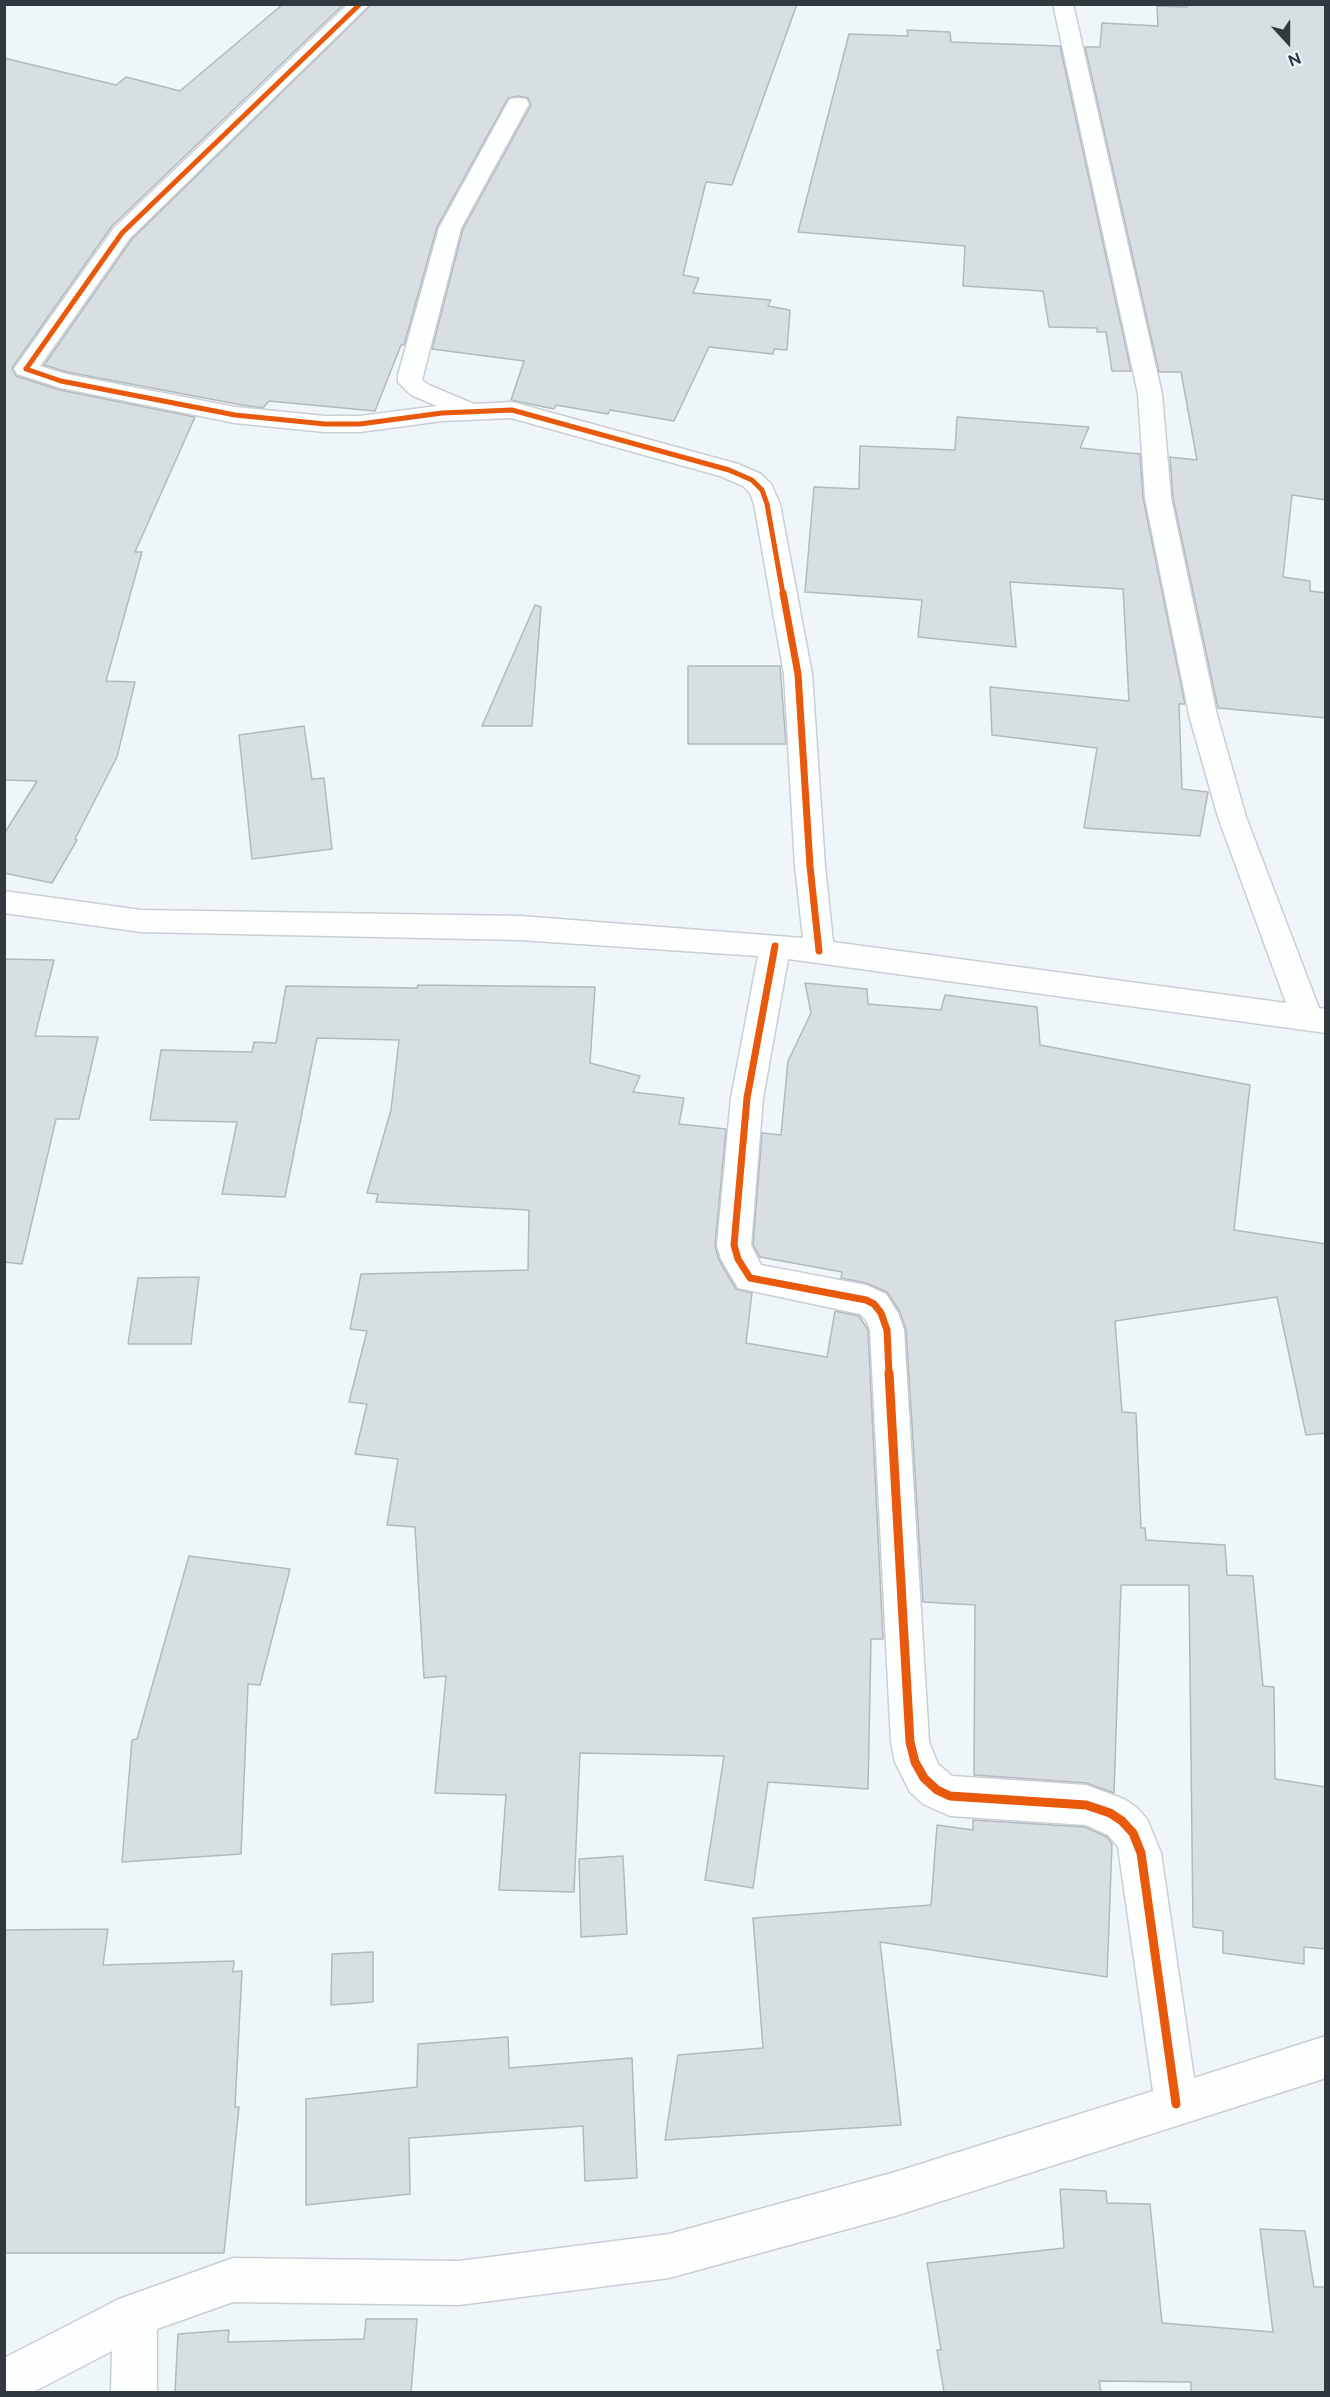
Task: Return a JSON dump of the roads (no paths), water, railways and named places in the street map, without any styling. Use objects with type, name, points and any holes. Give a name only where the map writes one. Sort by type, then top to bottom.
[{"type":"street","points":[[4,384],[26,369],[122,233],[360,4]]},
{"type":"street","points":[[1064,4],[1150,394],[1158,498],[1203,716],[1232,817],[1316,1020]]},
{"type":"street","points":[[473,411],[420,390],[410,382],[410,375],[416,360],[450,228],[518,104]]},
{"type":"street","points":[[26,369],[61,381],[235,415],[324,424],[360,424],[473,411],[512,410],[737,472],[752,480],[762,490],[767,504],[798,674],[810,866],[819,951]]},
{"type":"street","points":[[4,902],[141,921],[520,928],[775,945],[1316,1020]]},
{"type":"street","points":[[775,945],[747,1098],[734,1245],[738,1260],[750,1278],[866,1300],[874,1304],[885,1322],[896,1461],[910,1742],[915,1762],[924,1778],[937,1790],[950,1796],[1086,1805],[1110,1813],[1122,1821],[1132,1833],[1141,1853],[1176,2104]]},
{"type":"street","points":[[4,2383],[135,2315],[233,2280],[459,2283],[669,2256],[895,2194],[1326,2056]]},
{"type":"street","points":[[134,2392],[135,2315]]}]
